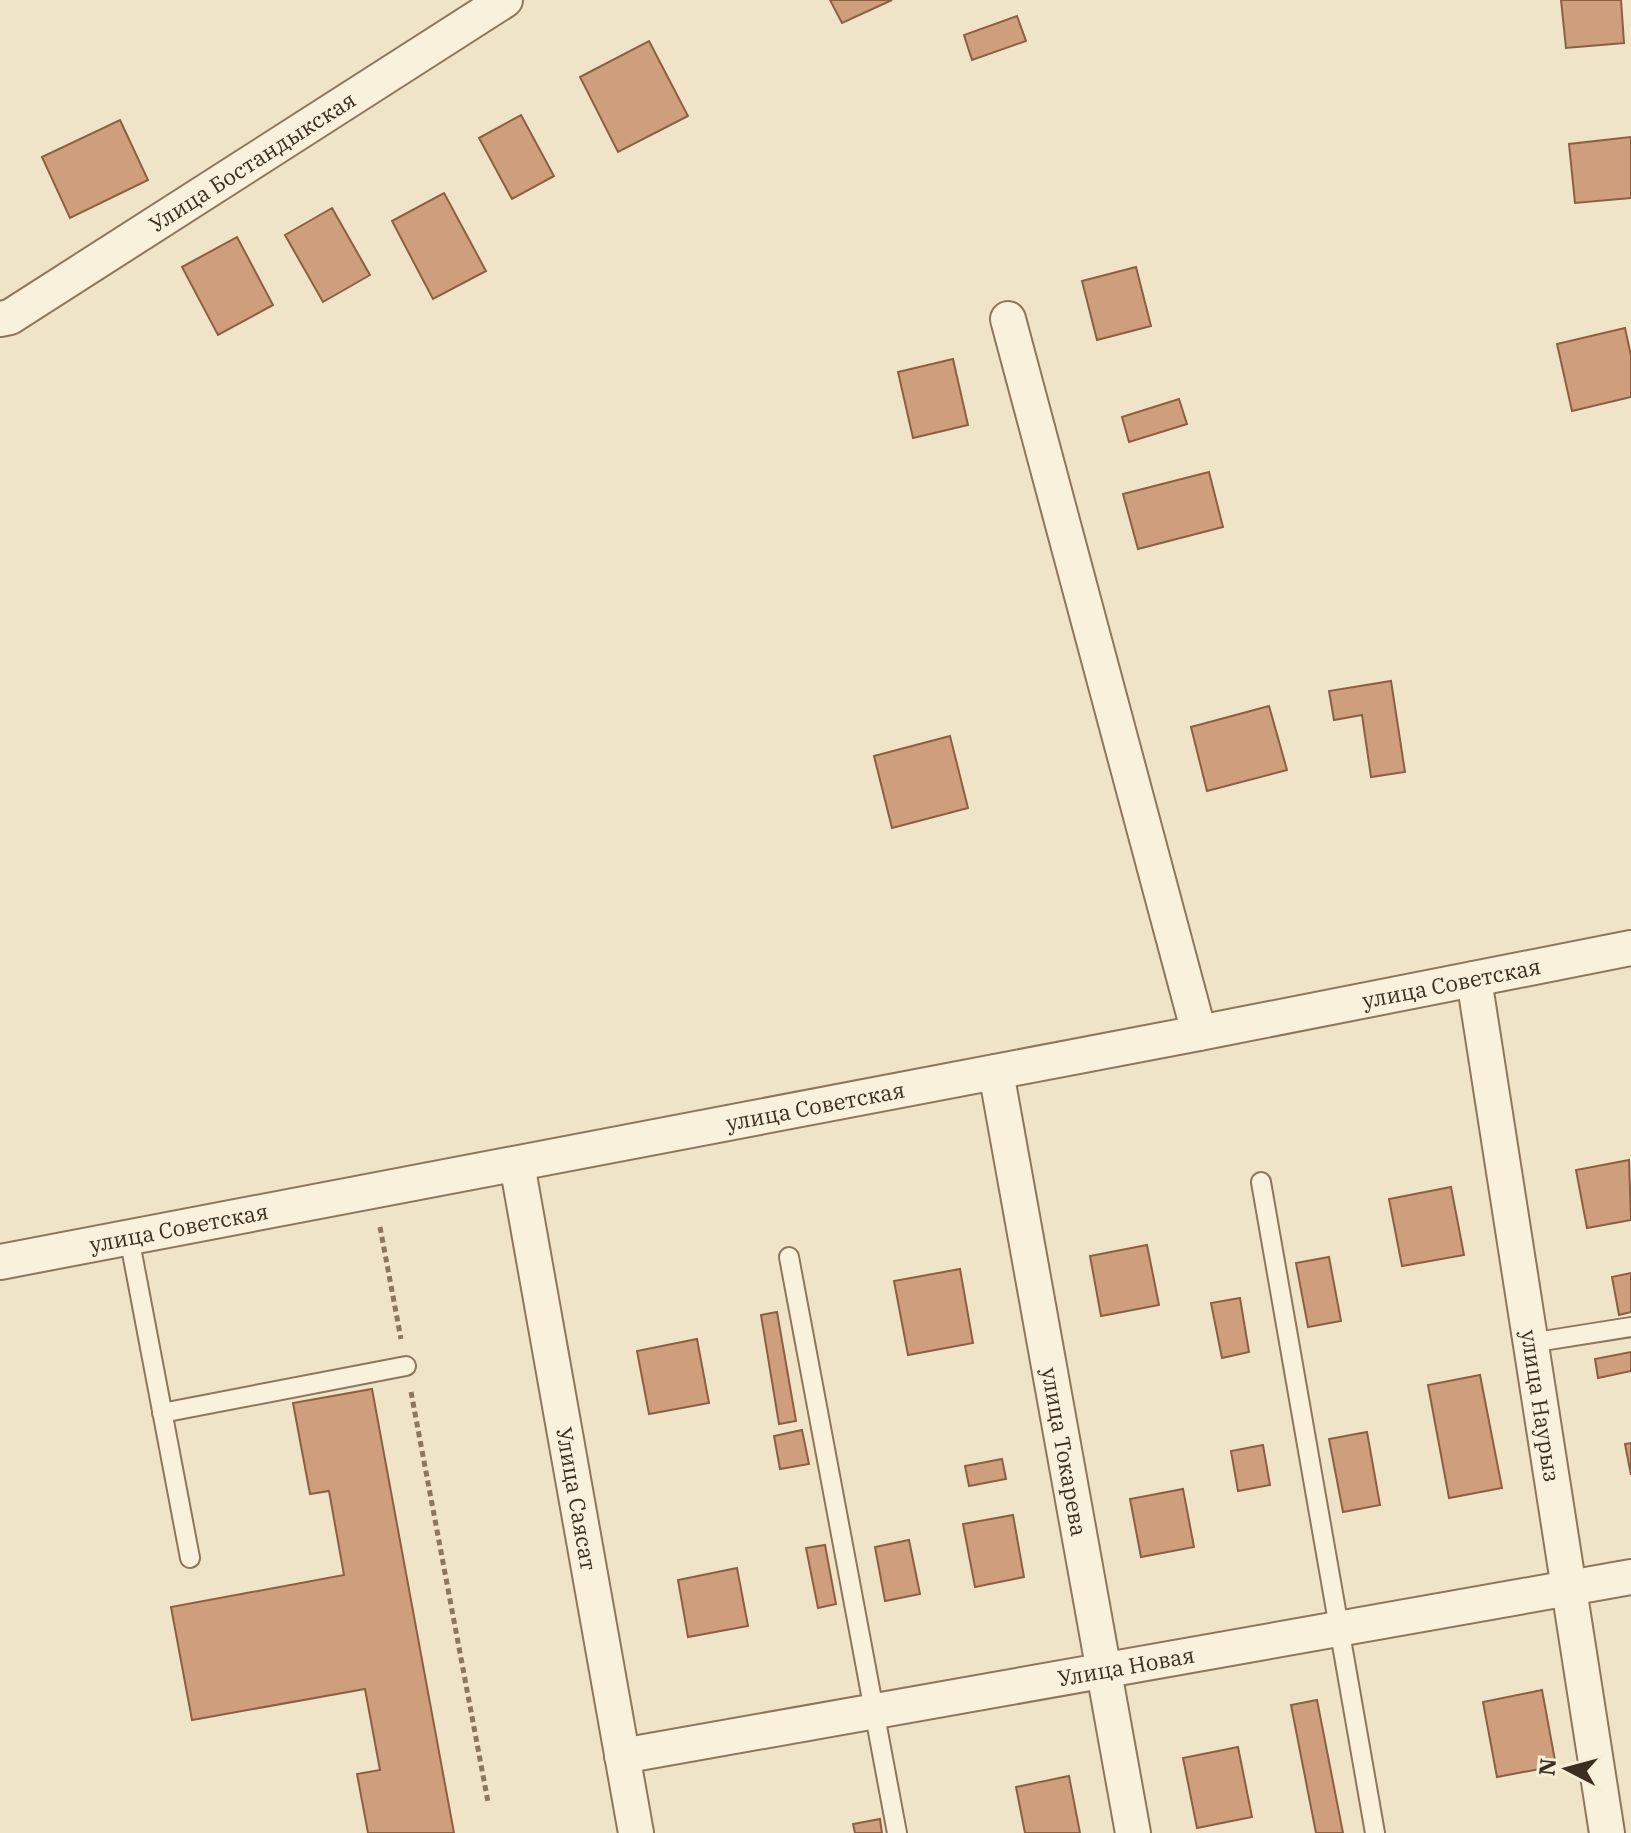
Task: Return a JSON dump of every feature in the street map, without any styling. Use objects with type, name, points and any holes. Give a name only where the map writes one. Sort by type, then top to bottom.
[{"type":"street","name":"Улица Бостандыкская","points":[[0,319],[10,317],[505,0]]},
{"type":"street","points":[[1008,319],[1199,1033]]},
{"type":"street","name":"улица Советская","points":[[0,1262],[1631,948]]},
{"type":"street","name":"улица Наурыз","points":[[1474,979],[1607,1833]]},
{"type":"street","name":"улица Токарева","points":[[996,1072],[1133,1833]]},
{"type":"street","name":"Улица Саясат","points":[[517,1164],[636,1833]]},
{"type":"street","name":"Улица Новая","points":[[622,1756],[1631,1577]]},
{"type":"lane","points":[[1261,1182],[1375,1833]]},
{"type":"lane","points":[[129,1237],[190,1558]]},
{"type":"lane","points":[[789,1257],[897,1833]]},
{"type":"lane","points":[[1530,1343],[1631,1327]]},
{"type":"lane","points":[[162,1413],[406,1366]]},
{"type":"path","points":[[373,1191],[488,1802]]},
{"type":"building","points":[[830,0],[892,0],[842,23]]},
{"type":"building","points":[[1561,0],[1621,0],[1624,43],[1566,48]]},
{"type":"building","points":[[1017,16],[1026,41],[972,60],[964,35]]},
{"type":"building","points":[[649,41],[688,116],[618,152],[580,77]]},
{"type":"building","points":[[521,115],[554,176],[512,199],[479,138]]},
{"type":"building","points":[[120,120],[148,180],[70,218],[42,157]]},
{"type":"building","points":[[1631,137],[1631,198],[1575,203],[1569,144]]},
{"type":"building","points":[[444,193],[486,271],[433,299],[392,221]]},
{"type":"building","points":[[332,208],[370,275],[323,302],[285,235]]},
{"type":"building","points":[[237,237],[273,305],[218,335],[182,267]]},
{"type":"building","points":[[1136,267],[1151,326],[1097,340],[1082,281]]},
{"type":"building","points":[[1625,328],[1631,356],[1631,397],[1572,411],[1557,344]]},
{"type":"building","points":[[953,359],[968,425],[913,438],[898,372]]},
{"type":"building","points":[[1179,399],[1187,424],[1129,442],[1122,417]]},
{"type":"building","points":[[1209,472],[1223,527],[1138,549],[1123,494]]},
{"type":"building","points":[[1391,681],[1405,772],[1371,777],[1362,715],[1334,720],[1329,691]]},
{"type":"building","points":[[1269,706],[1287,770],[1207,791],[1191,727]]},
{"type":"building","points":[[950,736],[968,808],[892,828],[874,756]]},
{"type":"building","points":[[1629,1160],[1631,1220],[1587,1228],[1576,1170]]},
{"type":"building","points":[[1451,1187],[1464,1255],[1402,1266],[1389,1199]]},
{"type":"building","points":[[1147,1245],[1159,1305],[1101,1316],[1090,1256]]},
{"type":"building","points":[[1329,1257],[1341,1321],[1308,1327],[1296,1263]]},
{"type":"building","points":[[960,1269],[973,1343],[908,1355],[894,1281]]},
{"type":"building","points":[[1631,1273],[1631,1312],[1619,1315],[1612,1277]]},
{"type":"building","points":[[1240,1298],[1249,1352],[1222,1358],[1211,1303]]},
{"type":"building","points":[[777,1312],[796,1421],[779,1424],[761,1315]]},
{"type":"building","points":[[697,1339],[709,1403],[649,1414],[637,1351]]},
{"type":"building","points":[[1631,1352],[1631,1371],[1598,1378],[1595,1359]]},
{"type":"building","points":[[1480,1375],[1502,1488],[1449,1498],[1428,1385]]},
{"type":"building","points":[[372,1389],[454,1833],[368,1833],[357,1774],[380,1770],[365,1689],[192,1720],[171,1607],[344,1575],[329,1491],[310,1494],[293,1403]]},
{"type":"building","points":[[802,1430],[809,1464],[780,1469],[774,1436]]},
{"type":"building","points":[[1367,1432],[1380,1505],[1343,1512],[1329,1439]]},
{"type":"building","points":[[1631,1443],[1631,1475],[1625,1444]]},
{"type":"building","points":[[1263,1445],[1270,1485],[1238,1491],[1231,1451]]},
{"type":"building","points":[[1002,1459],[1006,1479],[969,1486],[965,1466]]},
{"type":"building","points":[[1183,1489],[1194,1547],[1141,1557],[1130,1499]]},
{"type":"building","points":[[1013,1515],[1024,1577],[975,1587],[963,1524]]},
{"type":"building","points":[[909,1540],[920,1594],[885,1601],[875,1547]]},
{"type":"building","points":[[825,1545],[836,1604],[818,1608],[806,1548]]},
{"type":"building","points":[[737,1568],[748,1626],[688,1637],[678,1580]]},
{"type":"building","points":[[1542,1690],[1556,1766],[1497,1777],[1483,1702]]},
{"type":"building","points":[[1317,1700],[1343,1833],[1316,1833],[1291,1705]]},
{"type":"building","points":[[1238,1747],[1252,1817],[1197,1828],[1183,1758]]},
{"type":"building","points":[[1069,1776],[1080,1833],[1025,1833],[1016,1787]]},
{"type":"building","points":[[880,1819],[882,1833],[855,1833],[853,1824]]}]
